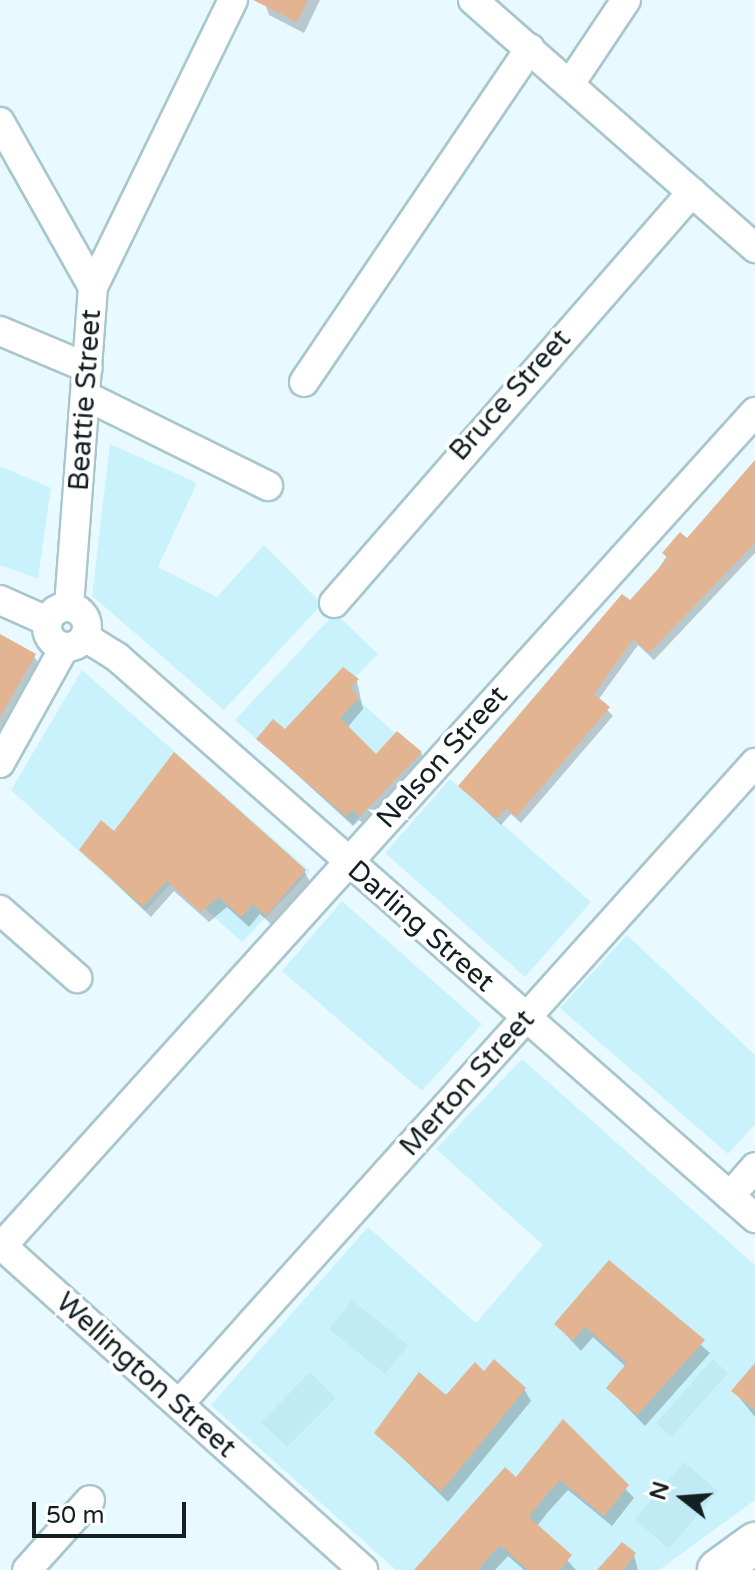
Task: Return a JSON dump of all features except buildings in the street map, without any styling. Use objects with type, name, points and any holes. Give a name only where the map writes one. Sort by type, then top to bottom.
[{"type":"highway","points":[[718,1570],[755,1543]]},
{"type":"street","points":[[93,287],[233,0]]},
{"type":"street","points":[[473,0],[692,192],[752,239]]},
{"type":"street","points":[[570,84],[626,0]]},
{"type":"street","points":[[304,382],[530,48]]},
{"type":"street","name":"Beattie Street","points":[[0,122],[93,287],[86,396],[58,614]]},
{"type":"street","name":"Bruce Street","points":[[334,603],[692,192]]},
{"type":"street","points":[[0,331],[88,368]]},
{"type":"street","points":[[86,396],[268,486]]},
{"type":"street","name":"Nelson Street","points":[[1,1245],[755,412]]},
{"type":"street","points":[[0,600],[58,614],[49,638],[74,642],[0,763]]},
{"type":"street","name":"Darling Street","points":[[74,642],[117,657],[755,1218]]},
{"type":"street","name":"Merton Street","points":[[179,1404],[755,763]]},
{"type":"street","points":[[0,910],[77,978]]},
{"type":"street","points":[[730,1196],[755,1167]]},
{"type":"street","name":"Wellington Street","points":[[1,1245],[363,1570]]},
{"type":"street","points":[[27,1570],[90,1500]]},
{"type":"shaded area","points":[[110,444],[197,483],[158,567],[217,597],[264,545],[322,604],[224,710],[92,596]]},
{"type":"shaded area","points":[[0,466],[51,488],[38,579],[0,565]]},
{"type":"shaded area","points":[[335,613],[378,654],[345,688],[415,751],[353,824],[235,720]]},
{"type":"shaded area","points":[[82,670],[310,871],[242,942],[174,881],[145,911],[11,790]]},
{"type":"shaded area","points":[[450,779],[591,902],[525,977],[385,853]]},
{"type":"shaded area","points":[[342,901],[482,1024],[422,1091],[282,971]]},
{"type":"shaded area","points":[[627,935],[755,1055],[755,1124],[728,1154],[560,1008]]},
{"type":"shaded area","points":[[522,1059],[755,1265],[755,1500],[659,1570],[396,1570],[211,1405],[368,1227],[476,1323],[543,1245],[436,1149]]},
{"type":"shaded area","points":[[352,1300],[408,1345],[385,1374],[329,1329]]},
{"type":"shaded area","points":[[713,1359],[728,1373],[671,1437],[656,1423]]},
{"type":"shaded area","points":[[310,1372],[336,1398],[287,1447],[261,1422]]},
{"type":"shaded area","points":[[684,1462],[718,1491],[669,1549],[635,1519]]}]
